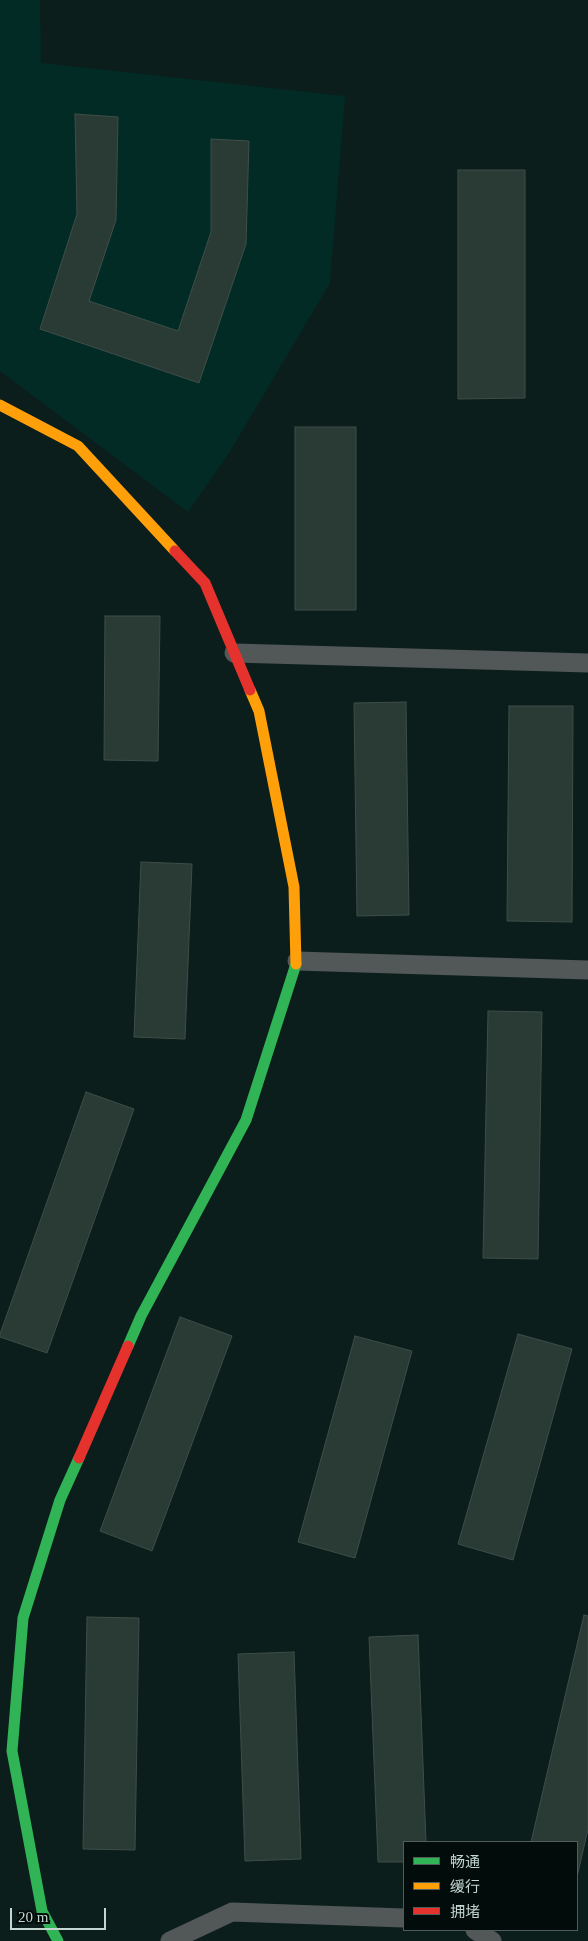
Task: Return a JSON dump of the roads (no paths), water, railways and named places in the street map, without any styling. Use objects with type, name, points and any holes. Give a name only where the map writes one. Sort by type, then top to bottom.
[{"type":"street","points":[[0,405],[78,446],[205,583],[259,711],[294,887],[297,961],[246,1120],[141,1316],[60,1500],[23,1618],[12,1751],[42,1911],[58,1941]]},
{"type":"lane","points":[[234,653],[588,663]]},
{"type":"lane","points":[[297,961],[588,970]]},
{"type":"lane","points":[[170,1941],[232,1912],[403,1918]]},
{"type":"lane","points":[[477,1931],[492,1941]]}]
